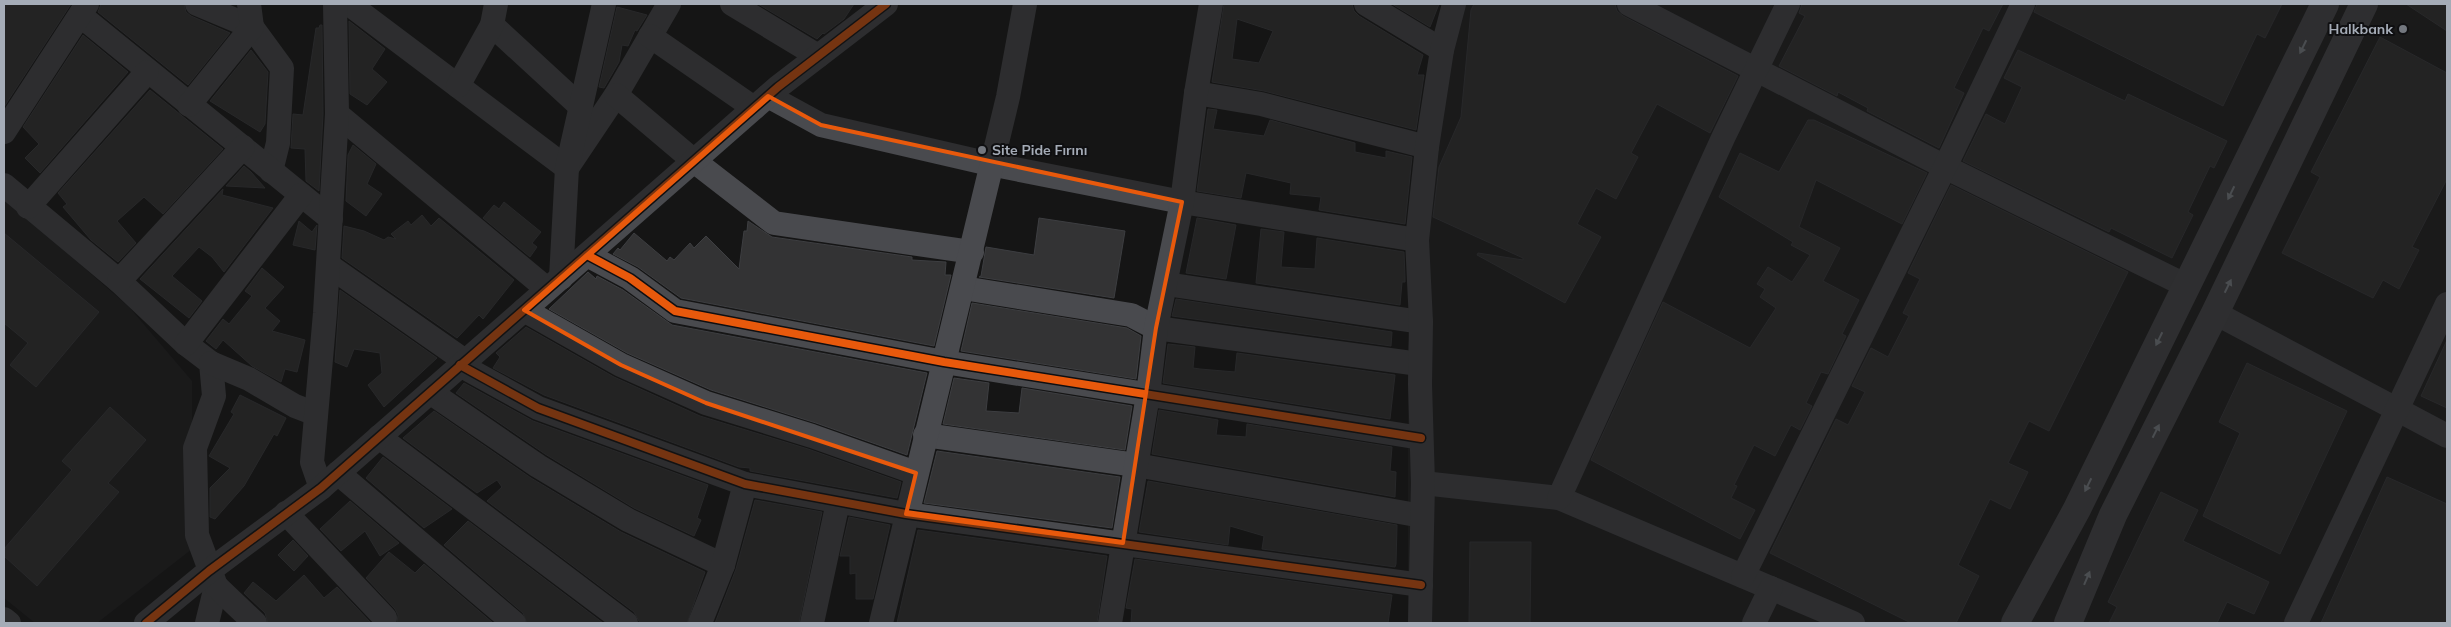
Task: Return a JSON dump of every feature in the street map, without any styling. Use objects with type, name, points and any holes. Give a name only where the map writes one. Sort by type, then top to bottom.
[{"type":"main road","points":[[2015,623],[2077,508],[2185,285],[2325,4]]},
{"type":"main road","points":[[2068,623],[2113,515],[2215,314],[2364,4]]},
{"type":"street","points":[[197,4],[252,27]]},
{"type":"street","points":[[249,4],[252,27],[282,68],[278,143],[271,171]]},
{"type":"street","points":[[335,4],[337,114],[328,265],[312,462],[329,480],[514,623]]},
{"type":"street","points":[[349,4],[567,168]]},
{"type":"street","points":[[554,283],[567,168],[604,4]]},
{"type":"street","points":[[567,168],[616,95],[669,4]]},
{"type":"street","points":[[732,4],[818,56]]},
{"type":"street","points":[[146,623],[212,579],[286,513],[329,480],[379,437],[761,102],[886,4]]},
{"type":"street","points":[[881,623],[925,435],[972,252],[990,164],[1008,97],[1025,4]]},
{"type":"street","points":[[1110,623],[1148,395],[1156,328],[1182,202],[1196,93],[1211,4]]},
{"type":"street","points":[[1366,4],[1442,50]]},
{"type":"street","points":[[1420,623],[1423,483],[1420,364],[1421,322],[1417,240],[1427,147],[1442,50],[1454,4]]},
{"type":"street","points":[[1628,4],[1945,167],[2185,285]]},
{"type":"street","points":[[1559,498],[1723,138],[1788,4]]},
{"type":"street","points":[[1743,576],[1945,167],[2023,4]]},
{"type":"street","points":[[4,132],[84,10],[147,72],[243,147],[331,220]]},
{"type":"street","points":[[458,86],[494,14],[581,107]]},
{"type":"street","points":[[189,105],[252,27]]},
{"type":"street","points":[[650,36],[761,102],[821,125],[990,164],[1182,202],[1417,240]]},
{"type":"street","points":[[28,206],[147,72]]},
{"type":"street","points":[[1196,93],[1261,104],[1427,147]]},
{"type":"street","points":[[616,95],[694,161],[774,223],[972,252]]},
{"type":"street","points":[[337,114],[554,283]]},
{"type":"street","points":[[119,281],[243,147]]},
{"type":"street","points":[[4,185],[119,281],[186,344],[211,363],[249,379],[295,406],[316,414]]},
{"type":"street","points":[[186,344],[301,195]]},
{"type":"street","points":[[586,255],[630,278],[675,311],[944,362],[1421,438]]},
{"type":"street","points":[[328,265],[462,363],[538,408],[745,484],[906,514],[1421,585]]},
{"type":"street","points":[[1166,284],[1421,322]]},
{"type":"street","points":[[963,288],[1131,314],[1156,328],[1420,364]]},
{"type":"street","points":[[2296,623],[2447,304]]},
{"type":"street","points":[[524,310],[621,365],[706,403],[812,436],[916,473]]},
{"type":"street","points":[[2215,314],[2447,436]]},
{"type":"street","points":[[207,623],[212,579],[197,535],[195,448],[214,396],[211,363]]},
{"type":"street","points":[[430,392],[538,466],[628,520],[723,564]]},
{"type":"street","points":[[925,435],[1136,465],[1422,516]]},
{"type":"street","points":[[379,437],[626,623]]},
{"type":"street","points":[[1423,483],[1559,498],[1853,623]]},
{"type":"street","points":[[700,623],[723,564],[745,484]]},
{"type":"street","points":[[812,623],[838,502]]},
{"type":"street","points":[[286,513],[385,618]]},
{"type":"street","points":[[212,579],[255,623]]},
{"type":"street","points":[[1754,623],[1771,588]]},
{"type":"street","points":[[4,619],[9,623]]},
{"type":"highlighted area","points":[[768,96],[821,125],[1182,202],[1156,328],[1123,543],[906,514],[916,473],[706,403],[621,365],[524,310]]},
{"type":"shaded area","points":[[1454,4],[2447,4],[2447,623],[1408,623],[1408,347]]},
{"type":"shaded area","points":[[4,198],[129,307],[192,381],[192,549],[97,623],[35,623],[4,598]]},
{"type":"building","points":[[4,4],[71,4],[4,107]]},
{"type":"building","points":[[101,4],[184,4],[186,12],[191,16],[230,33],[188,85],[98,12]]},
{"type":"building","points":[[758,4],[854,4],[844,19],[817,39]]},
{"type":"building","points":[[1224,4],[1352,4],[1354,11],[1359,16],[1423,55],[1417,75],[1424,75],[1416,130],[1264,91],[1212,82]],"holes":[[[1237,19],[1273,31],[1259,63],[1232,59]]]},
{"type":"building","points":[[1392,4],[1439,4],[1430,27]]},
{"type":"building","points":[[1474,4],[1615,4],[1617,11],[1623,16],[1738,76],[1710,133],[1657,104],[1631,153],[1638,157],[1616,199],[1596,188],[1577,224],[1601,237],[1565,303],[1477,255],[1478,253],[1523,260],[1523,258],[1433,217],[1439,167],[1461,117],[1471,10]]},
{"type":"building","points":[[1802,4],[2003,4],[1989,31],[1983,28],[1954,88],[1964,93],[1939,148],[1867,111],[1868,108],[1838,92],[1837,96],[1779,66],[1805,16],[1799,13]]},
{"type":"building","points":[[2037,4],[2282,4],[2265,38],[2257,34],[2223,106],[2034,12]]},
{"type":"building","points":[[2406,4],[2447,4],[2447,31]]},
{"type":"building","points":[[617,7],[647,15],[637,31],[635,30],[628,46],[622,45],[619,62],[604,88],[599,87]]},
{"type":"building","points":[[349,21],[385,49],[372,69],[387,82],[367,105],[350,94]]},
{"type":"building","points":[[322,25],[323,114],[319,191],[306,181],[305,149],[291,148],[293,114],[303,115],[316,28],[319,28]]},
{"type":"building","points":[[83,35],[128,72],[40,173],[25,158],[39,144],[23,127]]},
{"type":"building","points":[[2380,37],[2447,73],[2447,179],[2412,247],[2419,250],[2399,289],[2383,280],[2373,298],[2282,253],[2320,177],[2311,172]]},
{"type":"building","points":[[251,50],[268,72],[265,124],[260,132],[210,101]]},
{"type":"building","points":[[2018,50],[2125,101],[2128,94],[2227,141],[2214,168],[2210,166],[2188,212],[2193,215],[2172,258],[2111,228],[2109,232],[1963,161],[1986,114],[2005,124],[2022,87],[2004,78]]},
{"type":"building","points":[[150,90],[223,149],[163,214],[144,197],[117,221],[136,243],[118,262],[91,240],[63,207],[67,204],[58,193]]},
{"type":"building","points":[[1208,109],[1217,110],[1213,129],[1264,136],[1270,120],[1355,143],[1355,152],[1386,158],[1386,151],[1412,157],[1405,224],[1319,210],[1321,197],[1290,194],[1291,183],[1246,173],[1241,198],[1197,191]]},
{"type":"building","points":[[1808,120],[1814,120],[1927,173],[1902,224],[1816,180],[1799,227],[1840,248],[1823,281],[1859,300],[1842,334],[1846,336],[1828,374],[1821,372],[1806,403],[1812,406],[1800,430],[1791,425],[1775,456],[1754,445],[1734,485],[1737,486],[1731,498],[1755,510],[1740,539],[1591,460],[1663,302],[1750,348],[1776,308],[1760,297],[1765,289],[1757,284],[1768,267],[1792,282],[1810,255],[1791,245],[1793,242],[1719,197],[1740,153],[1779,172]]},
{"type":"building","points":[[353,145],[376,164],[367,184],[382,194],[366,216],[346,201],[348,155]]},
{"type":"building","points":[[244,166],[251,172],[265,188],[226,186]]},
{"type":"building","points":[[1951,185],[2128,272],[2049,431],[2029,421],[2008,463],[2028,472],[2010,509],[1990,499],[1958,565],[1979,576],[1956,623],[1911,623],[1770,553],[1836,419],[1848,425],[1865,392],[1852,386],[1871,348],[1888,357],[1909,316],[1903,313],[1920,279],[1908,273]]},
{"type":"building","points":[[223,189],[222,195],[273,208],[224,272],[212,257],[199,247],[172,276],[202,301],[189,318],[140,279]]},
{"type":"building","points":[[504,202],[541,232],[532,243],[537,247],[530,257],[483,218],[494,205],[499,209]]},
{"type":"building","points":[[422,215],[431,226],[439,218],[514,280],[483,319],[479,315],[457,338],[342,258],[344,226],[364,231],[384,240],[388,237],[396,239],[391,234],[408,221],[411,225]]},
{"type":"building","points":[[1039,218],[1125,231],[1114,298],[979,277],[981,276],[986,247],[1034,255]]},
{"type":"building","points":[[1197,218],[1236,225],[1226,279],[1186,273]]},
{"type":"building","points":[[299,221],[312,232],[317,225],[315,250],[293,245]]},
{"type":"building","points":[[748,221],[772,237],[912,257],[912,260],[946,262],[945,275],[951,275],[934,346],[681,298],[638,267],[613,254],[618,248],[620,250],[634,233],[667,261],[670,257],[674,260],[690,243],[694,248],[706,236],[739,269],[744,231],[747,231]]},
{"type":"building","points":[[1261,229],[1284,232],[1281,267],[1315,269],[1317,238],[1404,252],[1405,282],[1402,282],[1400,305],[1256,283]]},
{"type":"building","points":[[4,233],[99,312],[36,387],[10,365],[28,343],[4,323]]},
{"type":"building","points":[[262,268],[284,287],[265,308],[280,321],[272,331],[305,340],[297,372],[285,369],[281,382],[252,366],[223,340],[216,349],[206,341],[223,319],[229,324],[252,296],[245,291]]},
{"type":"building","points":[[588,272],[596,279],[597,276],[623,290],[672,325],[927,373],[907,455],[816,423],[711,390],[627,353],[549,309]]},
{"type":"building","points":[[340,290],[437,358],[384,407],[368,385],[382,373],[380,353],[354,349],[347,367],[335,362]]},
{"type":"building","points":[[1176,299],[1392,332],[1391,346],[1172,316]]},
{"type":"building","points":[[972,303],[1127,328],[1141,336],[1136,379],[961,351]]},
{"type":"building","points":[[526,327],[614,377],[700,416],[808,449],[901,482],[897,498],[750,471],[750,468],[739,467],[544,395],[493,368],[500,357],[496,353]]},
{"type":"building","points":[[2447,340],[2447,408],[2421,396]]},
{"type":"building","points":[[1168,344],[1195,347],[1193,368],[1200,369],[1235,372],[1237,353],[1395,375],[1390,419],[1163,383]]},
{"type":"building","points":[[2247,363],[2347,411],[2280,554],[2203,516],[2240,433],[2219,422]]},
{"type":"building","points":[[954,378],[989,383],[986,411],[1019,413],[1022,388],[1132,406],[1125,450],[943,424]]},
{"type":"building","points":[[464,383],[533,421],[708,485],[697,518],[701,520],[694,536],[634,508],[545,454],[456,393]]},
{"type":"building","points":[[240,395],[286,418],[277,436],[274,434],[244,486],[215,519],[210,517],[210,488],[230,468],[209,456],[234,414],[231,412]]},
{"type":"building","points":[[110,407],[146,440],[108,483],[119,492],[37,586],[4,556],[4,549],[72,470],[62,461]]},
{"type":"building","points":[[1159,410],[1218,420],[1216,435],[1246,437],[1247,424],[1392,447],[1390,471],[1396,472],[1395,497],[1152,454]]},
{"type":"building","points":[[434,411],[531,478],[621,532],[705,572],[687,623],[640,623],[634,612],[487,501],[502,487],[497,480],[477,493],[403,438]]},
{"type":"building","points":[[937,451],[1120,477],[1112,528],[924,503]]},
{"type":"building","points":[[383,457],[452,509],[424,528],[366,478]]},
{"type":"building","points":[[2387,477],[2447,504],[2447,623],[2321,623]]},
{"type":"building","points":[[1148,481],[1397,525],[1395,567],[1262,549],[1264,536],[1230,526],[1228,545],[1139,532]]},
{"type":"building","points":[[2161,492],[2198,510],[2183,541],[2269,582],[2254,614],[2227,602],[2217,623],[2109,623],[2117,607],[2108,602]]},
{"type":"building","points":[[755,500],[822,512],[799,623],[715,623],[736,569]]},
{"type":"building","points":[[350,501],[399,543],[380,556],[365,531],[341,551],[320,529]]},
{"type":"building","points":[[849,517],[890,525],[873,599],[856,599],[856,573],[850,574],[850,556],[840,556]]},
{"type":"building","points":[[468,521],[603,623],[527,623],[523,613],[444,545]]},
{"type":"building","points":[[918,530],[1107,556],[1097,623],[897,623]]},
{"type":"building","points":[[293,540],[308,556],[294,571],[278,555]]},
{"type":"building","points":[[1470,542],[1531,542],[1530,623],[1469,623]]},
{"type":"building","points":[[389,552],[415,573],[424,564],[493,623],[397,623],[398,615],[395,609],[366,578]]},
{"type":"building","points":[[1135,559],[1392,595],[1388,623],[1131,623],[1132,609],[1126,608]]},
{"type":"building","points":[[304,575],[324,598],[337,587],[371,623],[268,623],[265,613],[244,593],[253,582],[276,601]]},
{"type":"cycle path","points":[[146,623],[209,571],[321,488],[778,87],[886,4]]},
{"type":"cycle path","points":[[587,255],[630,278],[675,311],[944,362],[1421,438]]},
{"type":"cycle path","points":[[460,365],[538,408],[745,484],[906,514],[1421,585]]},
{"type":"place","name":"Halkbank","points":[[2403,29]]},
{"type":"place","name":"Site Pide Fırını","points":[[982,150]]}]
